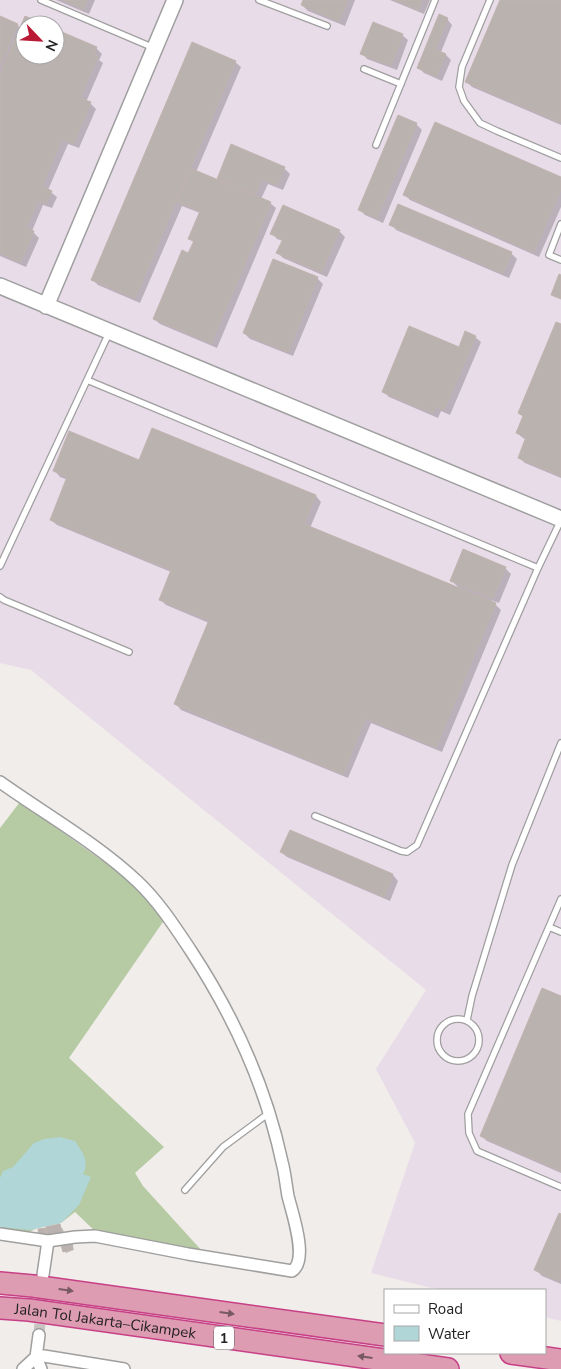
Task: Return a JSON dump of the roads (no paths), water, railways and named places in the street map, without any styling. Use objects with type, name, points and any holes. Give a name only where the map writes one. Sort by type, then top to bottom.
[{"type":"highway","name":"Jalan Tol Jakarta–Cikampek","points":[[0,1283],[384,1335]]},
{"type":"highway","name":"Jalan Tol Jakarta–Cikampek","points":[[0,1308],[29,1310],[448,1369]]},
{"type":"highway","points":[[518,1354],[561,1360]]},
{"type":"street","points":[[46,306],[175,0]]},
{"type":"street","points":[[0,286],[561,520]]},
{"type":"street","points":[[0,782],[107,856],[138,882],[169,917],[210,980],[236,1029],[269,1113],[282,1161],[300,1260],[297,1268],[292,1271],[94,1236],[48,1241],[0,1234]]},
{"type":"street","points":[[43,1275],[48,1241]]},
{"type":"street","points":[[39,1334],[36,1357],[41,1369]]},
{"type":"street","points":[[23,1369],[36,1357],[44,1356],[124,1369]]},
{"type":"lane","points":[[41,0],[155,48]]},
{"type":"lane","points":[[259,0],[327,26]]},
{"type":"lane","points":[[376,145],[436,0]]},
{"type":"lane","points":[[490,0],[462,67],[460,86],[464,101],[480,123],[561,158]]},
{"type":"lane","points":[[364,69],[401,84]]},
{"type":"lane","points":[[561,224],[549,255],[561,260]]},
{"type":"lane","points":[[0,566],[110,331]]},
{"type":"lane","points":[[87,380],[538,568]]},
{"type":"lane","points":[[315,816],[401,851],[407,852],[418,845],[538,568],[561,520]]},
{"type":"lane","points":[[0,597],[129,652]]},
{"type":"lane","points":[[467,1020],[472,996],[512,865],[561,743]]},
{"type":"lane","points":[[561,899],[468,1114],[468,1133],[478,1151],[561,1187]]},
{"type":"lane","points":[[548,927],[561,932]]},
{"type":"lane","points":[[460,1018],[467,1020],[477,1029],[479,1035],[478,1048],[469,1058],[456,1061],[450,1059],[439,1049],[437,1035],[440,1028],[452,1019],[460,1018]]},
{"type":"lane","points":[[186,1190],[223,1147],[269,1113]]},
{"type":"water","points":[[60,1137],[75,1141],[86,1165],[83,1174],[91,1177],[79,1205],[61,1223],[30,1230],[0,1227],[0,1178],[3,1171],[13,1167],[34,1143],[44,1139]]},
{"type":"tunnel","points":[[39,1335],[43,1284]]}]
